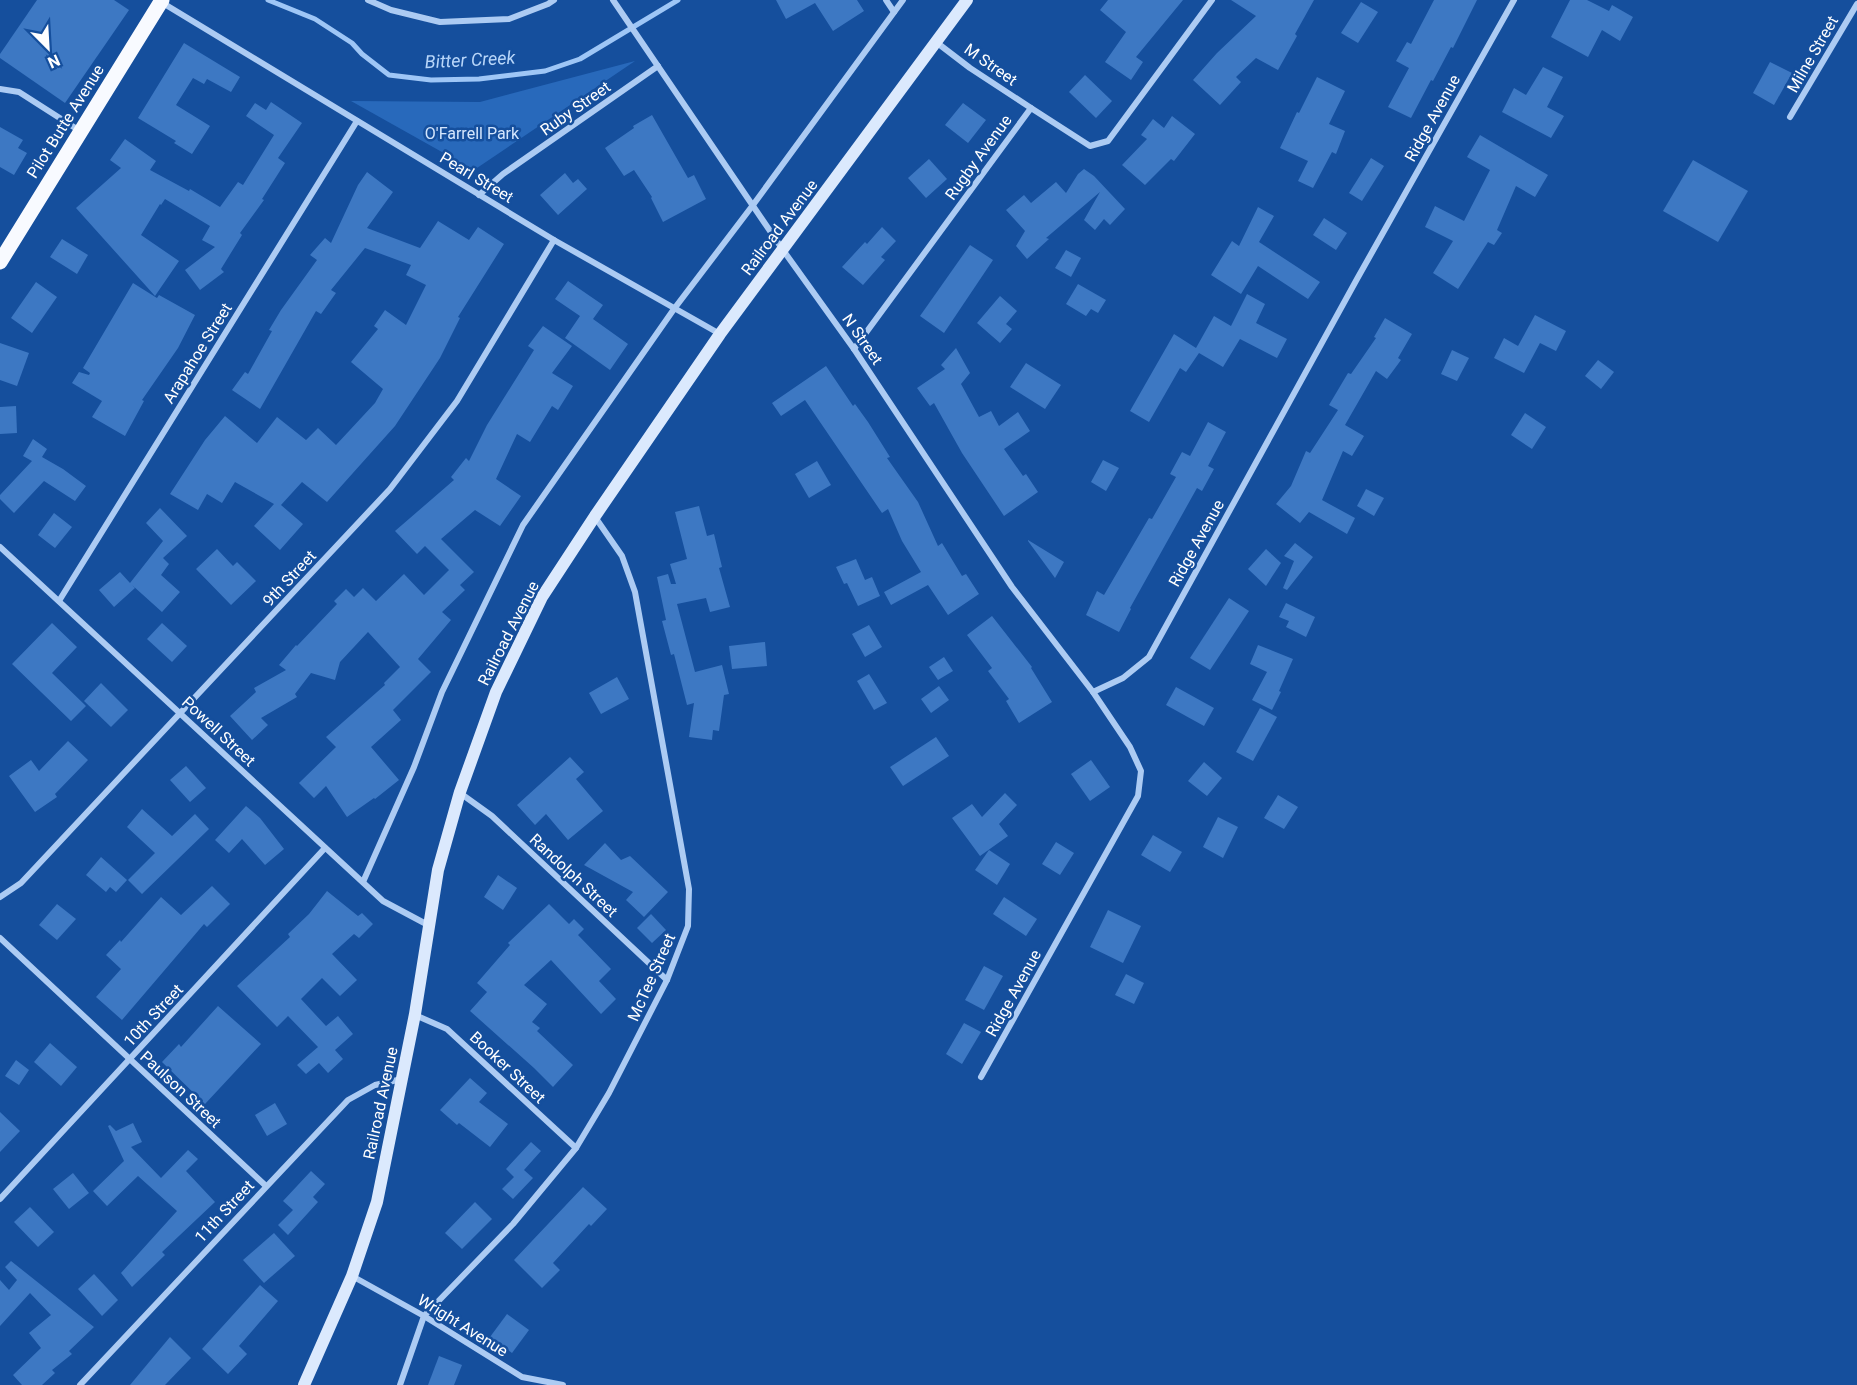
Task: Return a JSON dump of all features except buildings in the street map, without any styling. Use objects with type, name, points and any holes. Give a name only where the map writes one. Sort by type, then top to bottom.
[{"type":"main road","name":"Pilot Butte Avenue","points":[[0,262],[161,1]]},
{"type":"street","points":[[368,0],[391,10],[440,22],[508,19],[554,0]]},
{"type":"street","name":"N Street","points":[[613,0],[783,250],[854,349],[1012,587],[1093,692]]},
{"type":"street","points":[[886,0],[894,12]]},
{"type":"street","points":[[363,882],[414,767],[442,692],[522,525],[674,309],[903,0]]},
{"type":"street","name":"Railroad Avenue","points":[[304,1385],[352,1276],[377,1202],[415,1014],[438,870],[460,792],[496,692],[542,597],[594,516],[720,334],[968,0]]},
{"type":"street","name":"Rugby Avenue","points":[[854,349],[1030,108],[1090,146],[1108,141],[1212,0]]},
{"type":"street","name":"Ridge Avenue","points":[[981,1077],[1138,796],[1141,771],[1130,747],[1093,692],[1123,678],[1149,657],[1514,0]]},
{"type":"street","name":"Pearl Street","points":[[161,1],[554,240],[720,334]]},
{"type":"street","name":"Milne Street","points":[[1790,117],[1857,4]]},
{"type":"street","name":"M Street","points":[[936,42],[1030,108]]},
{"type":"street","name":"Ruby Street","points":[[479,195],[503,174],[658,66]]},
{"type":"street","points":[[0,89],[19,92],[80,131]]},
{"type":"street","name":"Arapahoe Street","points":[[59,601],[357,121]]},
{"type":"street","name":"9th Street","points":[[0,897],[21,884],[390,489],[457,401],[554,240]]},
{"type":"street","name":"McTee Street","points":[[400,1385],[424,1316],[513,1224],[576,1148],[609,1093],[667,980],[688,926],[689,890],[635,592],[622,556],[594,516]]},
{"type":"street","name":"Powell Street","points":[[0,547],[382,901],[428,925]]},
{"type":"street","name":"Randolph Street","points":[[460,792],[492,816],[667,980]]},
{"type":"street","name":"10th Street","points":[[0,1199],[325,848]]},
{"type":"street","name":"Paulson Street","points":[[0,938],[266,1186]]},
{"type":"street","name":"Booker Street","points":[[415,1014],[447,1029],[576,1148]]},
{"type":"street","name":"11th Street","points":[[80,1385],[348,1100],[375,1085],[402,1078]]},
{"type":"street","name":"Wright Avenue","points":[[352,1276],[424,1316],[522,1377],[563,1385]]},
{"type":"green space","name":"O'Farrell Park","points":[[635,61],[474,170],[351,101],[480,102]]},
{"type":"waterway","name":"Bitter Creek","points":[[268,0],[315,19],[352,43],[389,75],[431,80],[479,79],[545,71],[580,59],[678,0]]}]
